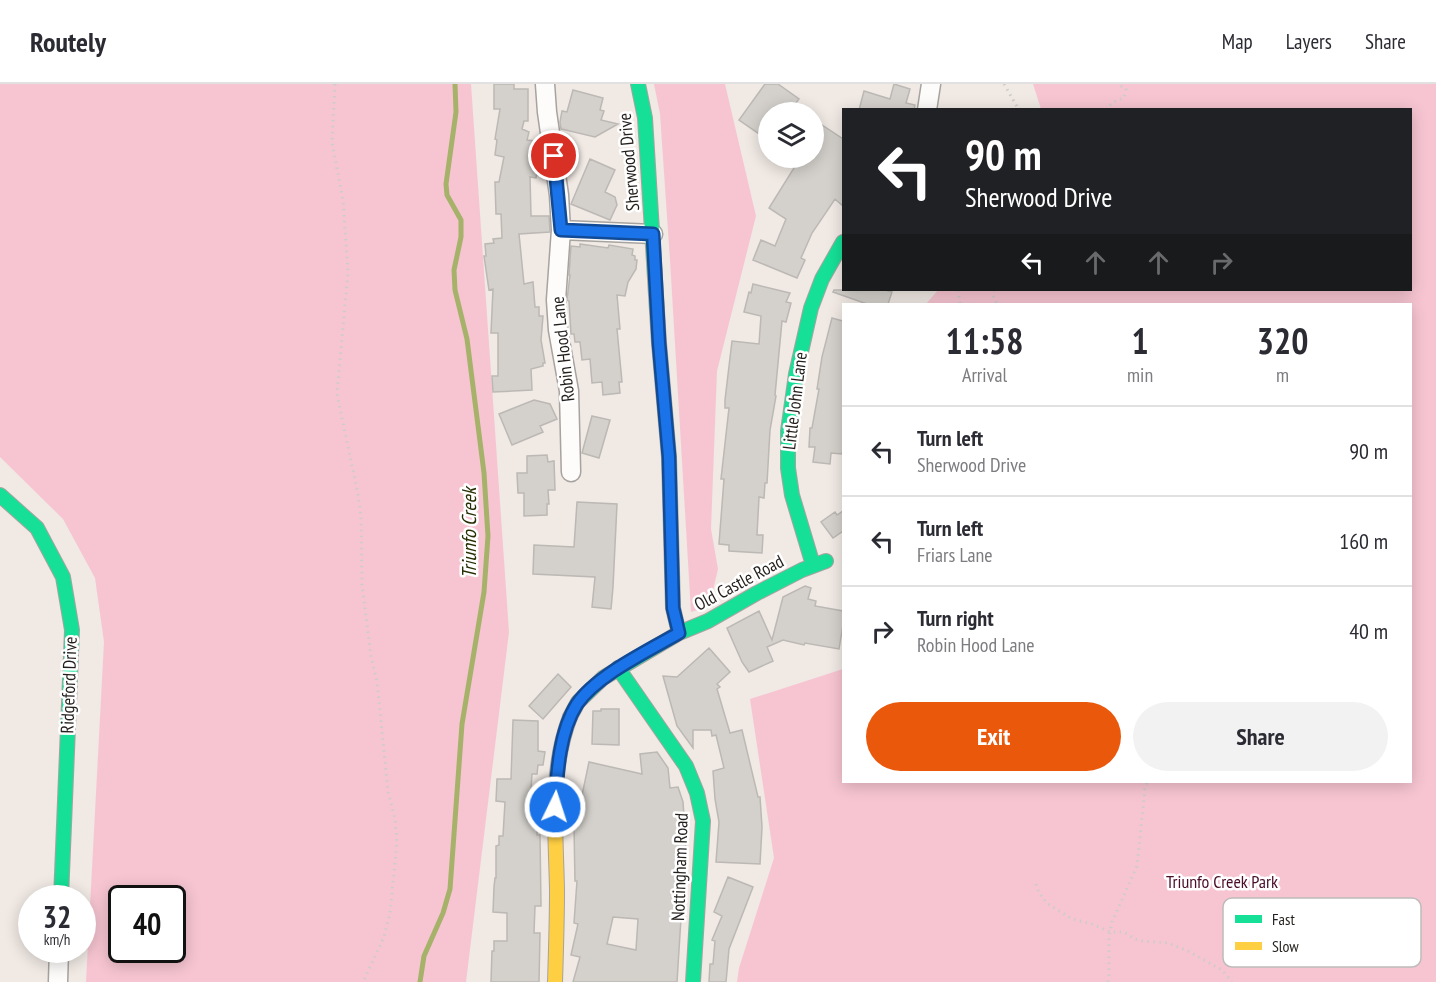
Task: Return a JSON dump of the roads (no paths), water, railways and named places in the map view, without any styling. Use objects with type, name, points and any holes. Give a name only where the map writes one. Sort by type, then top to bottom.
[{"type":"street","name":"Robin Hood Lane","points":[[545,84],[559,195],[561,230],[556,300],[558,330],[569,391],[571,472]]},
{"type":"street","name":"Sherwood Drive","points":[[638,84],[645,118],[659,343],[669,457],[673,608],[679,633]]},
{"type":"street","points":[[927,108],[931,84]]},
{"type":"street","points":[[561,230],[653,234]]},
{"type":"street","name":"Little John Lane","points":[[820,563],[795,507],[790,486],[787,465],[789,427],[798,361],[811,306],[827,267],[842,244]]},
{"type":"street","name":"Ridgeford Drive","points":[[0,495],[37,528],[63,577],[72,630],[62,885]]},
{"type":"street","name":"Old Castle Road","points":[[555,982],[556,782],[564,734],[578,702],[603,678],[618,668],[679,633],[708,621],[757,593],[820,563]]},
{"type":"street","name":"Nottingham Road","points":[[618,668],[686,766],[700,802],[703,821],[693,982]]},
{"type":"street","points":[[58,982],[59,963]]},
{"type":"waterway","name":"Triunfo Creek","points":[[420,982],[424,956],[443,913],[450,889],[462,724],[484,592],[488,536],[484,473],[467,339],[455,290],[454,270],[461,237],[461,220],[447,195],[446,184],[456,112],[455,84]]},
{"type":"park label","name":"Triunfo Creek Park","points":[[1222,882]]}]
